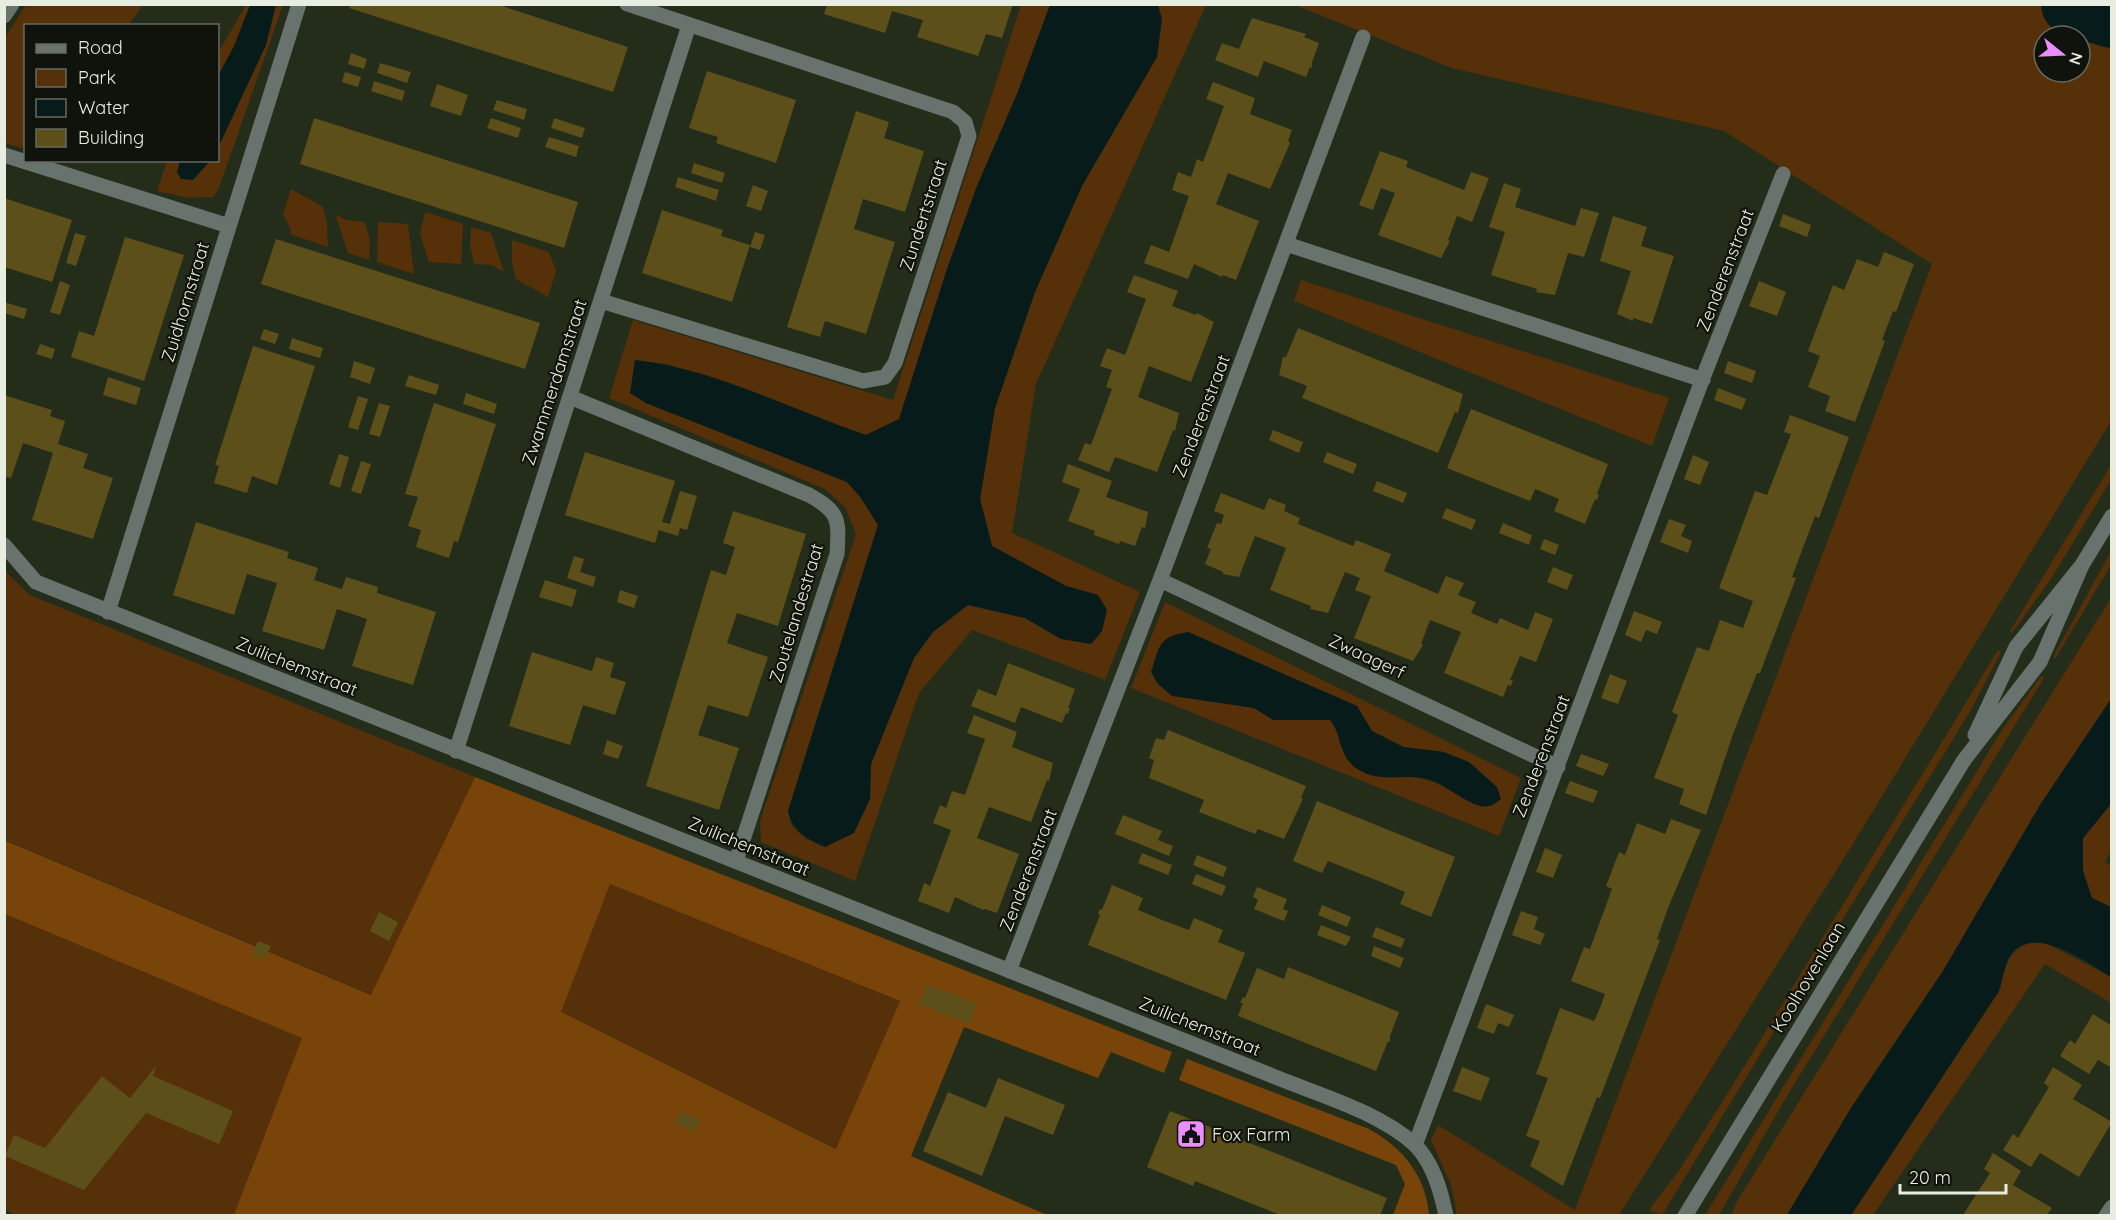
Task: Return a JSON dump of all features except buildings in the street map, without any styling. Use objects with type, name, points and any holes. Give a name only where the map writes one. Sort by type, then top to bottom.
[{"type":"street","points":[[4,16],[12,4]]},
{"type":"street","name":"Zuidhornstraat","points":[[108,612],[299,4]]},
{"type":"street","name":"Zundertstraat","points":[[601,301],[863,381],[885,377],[895,363],[969,136],[965,122],[953,112],[627,4]]},
{"type":"street","name":"Zwammerdamstraat","points":[[456,751],[689,25]]},
{"type":"street","name":"Zenderenstraat","points":[[1009,971],[1160,580],[1363,37]]},
{"type":"street","points":[[4,155],[24,161]]},
{"type":"street","points":[[26,162],[229,226]]},
{"type":"street","name":"Zenderenstraat","points":[[1415,1145],[1703,380],[1783,174]]},
{"type":"street","points":[[1286,244],[1703,380]]},
{"type":"street","name":"Zoutelandestraat","points":[[570,397],[809,495],[830,507],[839,524],[837,554],[736,861]]},
{"type":"street","name":"Koolhovenlaan","points":[[1964,760],[2016,647],[2082,565],[2112,516]]},
{"type":"street","name":"Zuilichemstraat","points":[[4,545],[36,582],[736,861],[1386,1125],[1415,1145],[1436,1177],[1446,1215]]},
{"type":"street","name":"Koolhovenlaan","points":[[1685,1215],[1964,760],[2040,662],[2082,565]]},
{"type":"street","name":"Zwaagerf","points":[[1160,580],[1558,767]]},
{"type":"street","points":[[2106,1215],[2112,1207]]},
{"type":"green space","points":[[2047,4],[2111,27],[2111,421],[1851,847],[1619,1215],[1457,1215],[1451,1185],[1431,1140],[1438,1125],[1575,1210],[1932,264],[1724,131],[1452,68],[1295,5]]},
{"type":"green space","points":[[26,5],[143,5],[130,24],[24,24],[24,149],[5,143],[5,37]]},
{"type":"green space","points":[[246,5],[283,5],[219,188],[213,197],[189,198],[157,191],[167,162],[219,162],[219,51]]},
{"type":"green space","points":[[1021,5],[1050,5],[1017,94],[977,186],[947,269],[899,419],[866,435],[668,364],[635,361],[646,403],[847,482],[861,498],[878,525],[788,811],[791,825],[807,840],[870,799],[871,764],[914,658],[933,632],[968,605],[1025,618],[1061,639],[1098,595],[1066,586],[992,546],[980,499],[995,408],[1035,292],[1082,186],[1162,19],[1158,5],[1206,5],[1036,384],[1012,533],[1140,592],[1105,680],[972,630],[919,693],[855,881],[761,842],[760,821],[856,534],[845,507],[825,489],[609,398],[633,320],[893,400]]},
{"type":"green space","points":[[291,189],[323,207],[327,223],[328,247],[290,234],[291,230],[283,214]]},
{"type":"green space","points":[[425,212],[463,224],[461,264],[429,262],[420,234]]},
{"type":"green space","points":[[335,214],[346,220],[365,222],[370,241],[369,260],[348,253]]},
{"type":"green space","points":[[378,222],[408,224],[414,274],[377,262]]},
{"type":"green space","points":[[471,227],[491,233],[504,272],[492,265],[474,264],[470,245]]},
{"type":"green space","points":[[512,240],[549,252],[556,271],[548,297],[516,279],[512,263]]},
{"type":"green space","points":[[1301,280],[1669,398],[1652,446],[1294,301]]},
{"type":"green space","points":[[2111,465],[2111,480],[2051,579],[2012,633],[2010,631]]},
{"type":"green space","points":[[2111,551],[2111,565],[2055,659],[2053,657]]},
{"type":"green space","points":[[4,570],[30,595],[475,777],[372,995],[5,840]]},
{"type":"green space","points":[[2111,598],[2111,699],[2040,805],[1943,971],[1851,1108],[1787,1215],[1731,1216],[1736,1203]]},
{"type":"green space","points":[[1165,602],[1521,778],[1499,836],[1131,688]],"holes":[[[1188,632],[1357,706],[1372,731],[1404,747],[1444,752],[1478,805],[1436,783],[1414,777],[1390,778],[1340,745],[1337,729],[1330,720],[1273,720],[1254,708]]]},
{"type":"green space","points":[[1998,650],[2001,652],[1972,708],[1662,1215],[1649,1210],[1680,1169],[1747,1062]]},
{"type":"green space","points":[[2041,676],[2044,678],[1784,1101],[1719,1215],[1705,1215],[2002,730]]},
{"type":"green space","points":[[2111,804],[2111,851],[2105,862],[2111,866],[2111,907],[2092,898],[2083,871],[2083,838]]},
{"type":"green space","points":[[610,884],[900,1001],[837,1149],[560,1012]]},
{"type":"green space","points":[[5,914],[303,1038],[235,1215],[15,1216],[5,1208]]},
{"type":"green space","points":[[2042,941],[2111,977],[2111,1003],[2045,964],[1873,1215],[1851,1216],[1999,991],[2011,957],[2022,946]]},
{"type":"shaded area","points":[[2047,5],[2111,5],[2111,27]]},
{"type":"shaded area","points":[[475,777],[1172,1052],[1164,1073],[1111,1052],[1098,1078],[964,1027],[911,1156],[1047,1215],[234,1215],[302,1038],[5,914],[4,840],[371,995]],"holes":[[[610,884],[900,1001],[836,1149],[561,1012]]]},
{"type":"shaded area","points":[[1187,1059],[1369,1129],[1392,1145],[1411,1164],[1423,1188],[1429,1215],[1393,1215],[1405,1184],[1396,1165],[1179,1080]]},
{"type":"water","points":[[250,5],[276,5],[266,45],[219,146],[219,74],[234,46]]},
{"type":"water","points":[[1050,5],[1158,5],[1162,19],[1157,57],[1082,186],[1035,292],[995,408],[980,499],[992,546],[1066,586],[1098,595],[1107,610],[1102,631],[1091,644],[1061,639],[1025,618],[968,605],[933,632],[914,658],[871,764],[870,799],[854,833],[825,847],[801,834],[793,824],[788,811],[878,525],[861,498],[847,482],[646,403],[630,393],[635,360],[665,365],[723,381],[866,435],[899,419],[947,269],[977,186],[1017,94]]},
{"type":"water","points":[[180,162],[209,162],[193,180],[181,179],[177,172]]},
{"type":"water","points":[[1188,632],[1357,706],[1372,731],[1403,747],[1444,752],[1469,762],[1497,787],[1501,799],[1492,805],[1483,806],[1468,801],[1431,780],[1376,776],[1359,770],[1347,759],[1330,720],[1273,720],[1254,708],[1172,696],[1158,684],[1151,672],[1156,655],[1165,640]]},
{"type":"water","points":[[2111,699],[2111,804],[2083,838],[2083,871],[2092,898],[2111,907],[2111,977],[2088,962],[2058,948],[2029,943],[2017,948],[2008,959],[1999,991],[1851,1215],[1787,1215],[1851,1108],[1943,971],[2040,805]]},
{"type":"waterway","points":[[2073,4],[2112,16]]},
{"type":"place","name":"Fox Farm","points":[[1191,1134]]}]
